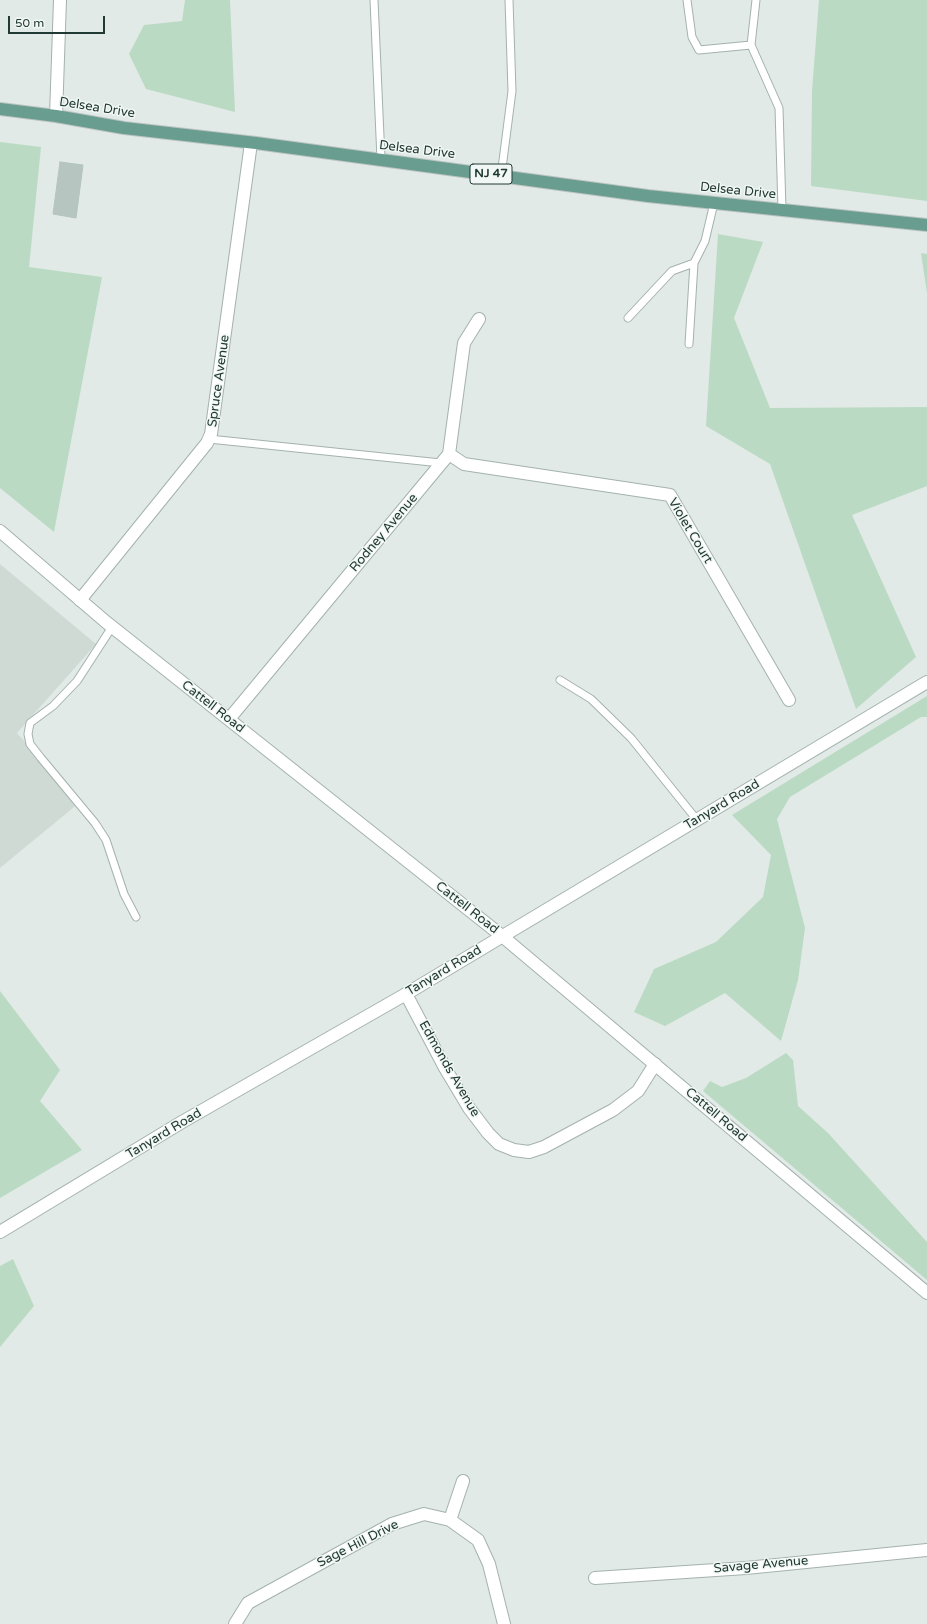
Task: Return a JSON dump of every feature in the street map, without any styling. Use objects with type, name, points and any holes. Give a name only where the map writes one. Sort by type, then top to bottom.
[{"type":"main road","name":"Delsea Drive","points":[[0,109],[56,116],[124,128],[381,159],[501,176],[927,226]]},
{"type":"street","points":[[56,116],[60,0]]},
{"type":"street","name":"Spruce Avenue","points":[[80,600],[209,439],[214,422],[251,143]]},
{"type":"street","points":[[445,458],[464,343],[479,319]]},
{"type":"street","name":"Violet Court","points":[[445,458],[464,464],[670,495],[789,700]]},
{"type":"street","name":"Rodney Avenue","points":[[229,719],[445,458]]},
{"type":"street","name":"Cattell Road","points":[[0,531],[112,627],[502,936],[927,1293]]},
{"type":"street","name":"Tanyard Road","points":[[0,1232],[182,1122],[406,994],[927,682]]},
{"type":"street","name":"Edmonds Avenue","points":[[406,994],[469,1108],[488,1133],[499,1144],[514,1150],[529,1152],[544,1147],[614,1110],[638,1091],[655,1064]]},
{"type":"street","points":[[450,1520],[463,1481]]},
{"type":"street","name":"Sage Hill Drive","points":[[235,1624],[248,1603],[392,1524],[424,1514],[450,1520],[478,1540],[489,1564],[504,1624]]},
{"type":"street","name":"Savage Avenue","points":[[595,1578],[746,1568],[927,1550]]},
{"type":"lane","points":[[374,0],[381,159]]},
{"type":"lane","points":[[501,176],[512,91],[509,0]]},
{"type":"lane","points":[[687,0],[692,36],[699,50],[751,46]]},
{"type":"lane","points":[[756,0],[751,46],[779,108],[782,210]]},
{"type":"lane","points":[[689,344],[694,263],[705,241],[714,202]]},
{"type":"lane","points":[[628,318],[672,271],[694,263]]},
{"type":"lane","points":[[209,439],[445,458]]},
{"type":"lane","points":[[112,627],[78,681],[53,706],[30,723],[28,734],[30,744],[95,823],[106,840],[124,894],[136,917]]},
{"type":"lane","points":[[560,680],[591,699],[631,738],[697,820]]},
{"type":"shaded area","points":[[0,564],[96,644],[17,733],[79,803],[0,868]]},
{"type":"green space","points":[[185,0],[230,0],[235,112],[146,89],[129,54],[144,25],[182,21]]},
{"type":"green space","points":[[819,0],[927,0],[927,201],[811,186],[812,91]]},
{"type":"green space","points":[[0,142],[41,147],[29,267],[102,277],[54,532],[0,488]]},
{"type":"green space","points":[[718,234],[763,242],[734,318],[770,408],[927,407],[927,486],[852,515],[916,657],[856,709],[770,464],[706,426]]},
{"type":"green space","points":[[921,253],[927,254],[927,293]]},
{"type":"green space","points":[[927,696],[927,717],[921,717],[790,797],[777,819],[805,928],[798,980],[781,1041],[725,993],[665,1026],[634,1012],[654,969],[716,942],[763,897],[771,855],[732,815]]},
{"type":"green space","points":[[0,991],[60,1070],[40,1101],[82,1150],[0,1198]]},
{"type":"green space","points":[[786,1053],[793,1060],[798,1106],[828,1133],[927,1242],[927,1280],[703,1091],[710,1081],[722,1087],[746,1078]]},
{"type":"green space","points":[[13,1259],[34,1306],[0,1347],[0,1266]]},
{"type":"building","points":[[60,162],[83,165],[76,218],[53,214]]}]
